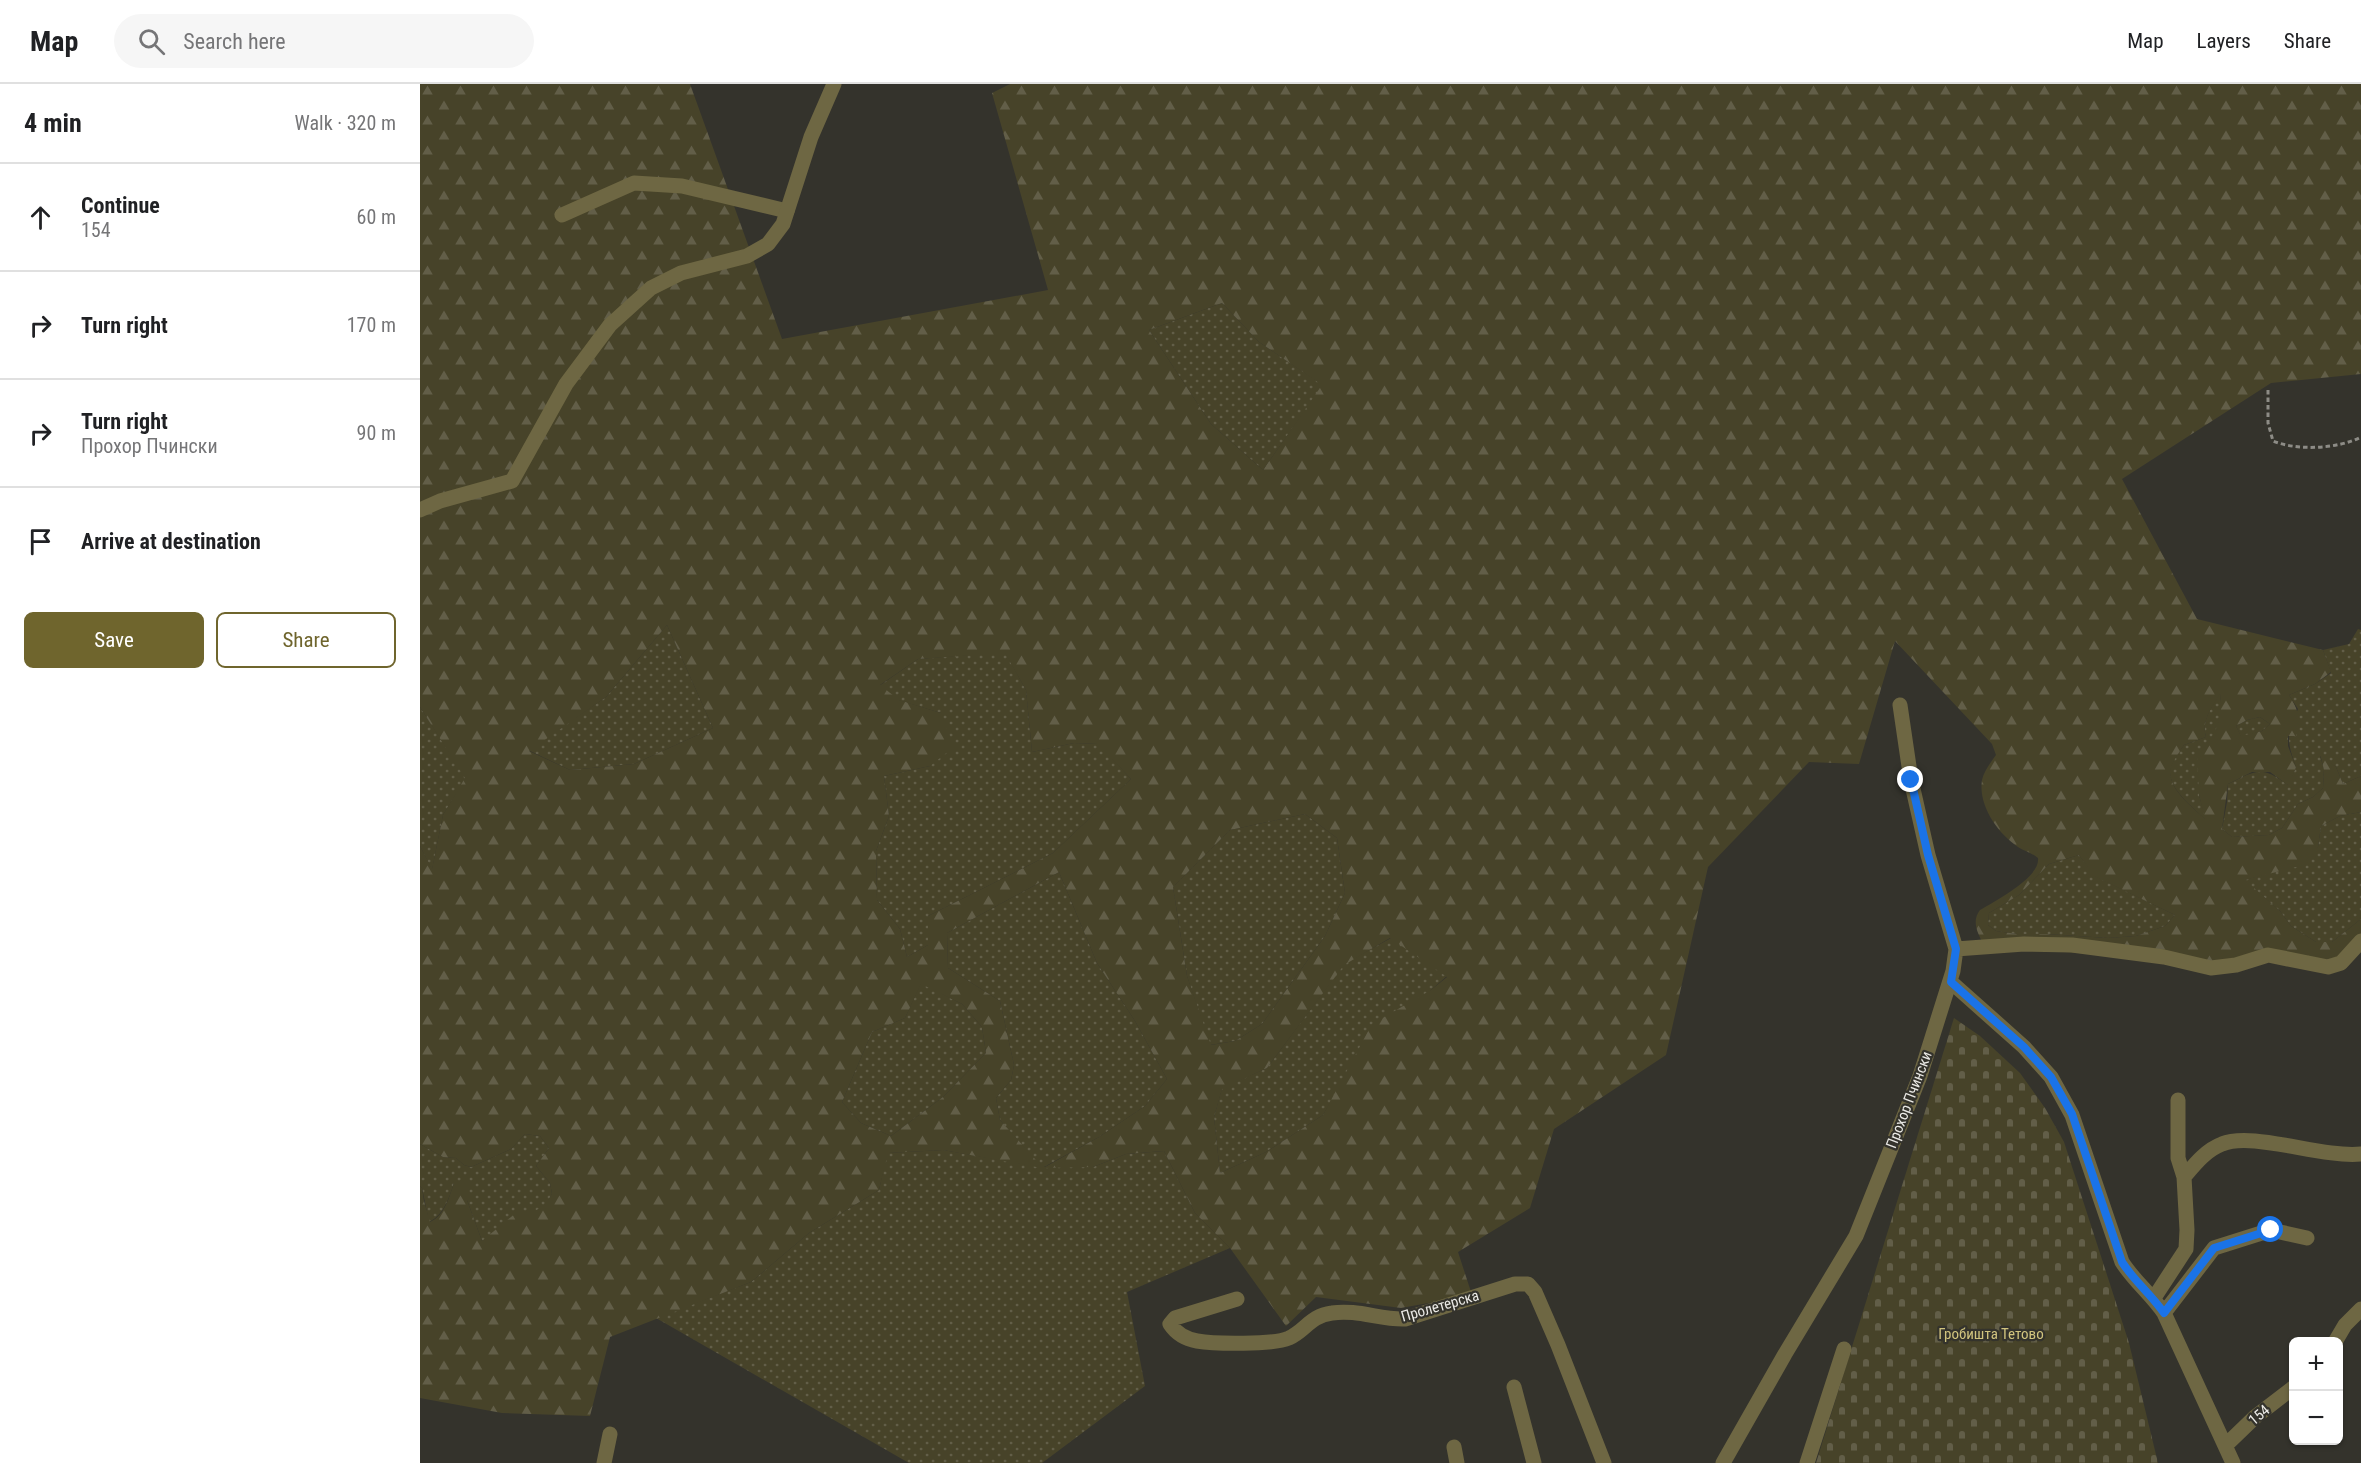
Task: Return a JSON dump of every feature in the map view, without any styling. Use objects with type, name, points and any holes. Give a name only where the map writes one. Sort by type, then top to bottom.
[{"type":"street","points":[[420,510],[440,501],[512,481],[566,384],[610,325],[651,288],[681,273],[747,256],[768,244],[783,224],[812,137],[834,84]]},
{"type":"street","points":[[562,214],[634,183],[682,186],[787,211]]},
{"type":"street","name":"Прохор Пчински","points":[[1722,1463],[1856,1236],[1920,1076],[1951,982],[1956,949],[1928,855],[1911,780],[1900,705]]},
{"type":"street","points":[[1956,949],[2024,944],[2072,945],[2164,957],[2211,968],[2236,965],[2268,955],[2328,967],[2341,963],[2361,941]]},
{"type":"street","points":[[1951,982],[2024,1047],[2051,1077],[2072,1114],[2122,1262],[2131,1276],[2154,1298],[2164,1313],[2234,1463]]},
{"type":"street","points":[[2154,1298],[2186,1249],[2184,1177],[2178,1158],[2178,1100]]},
{"type":"street","points":[[2184,1177],[2203,1156],[2223,1143],[2242,1139],[2325,1153],[2361,1154]]},
{"type":"street","points":[[2164,1313],[2214,1248],[2271,1230],[2307,1238]]},
{"type":"street","name":"Пролетерска","points":[[1237,1299],[1175,1318],[1170,1324],[1180,1334],[1196,1341],[1279,1341],[1293,1335],[1308,1322],[1324,1314],[1342,1311],[1393,1320],[1405,1319],[1515,1284],[1528,1284],[1535,1292],[1558,1345],[1604,1463]]},
{"type":"street","points":[[2338,1337],[2345,1325],[2361,1309]]},
{"type":"street","points":[[1807,1463],[1844,1349]]},
{"type":"street","points":[[1514,1388],[1534,1463]]},
{"type":"street","name":"154","points":[[2226,1445],[2254,1417],[2289,1391]]},
{"type":"street","points":[[604,1463],[610,1434]]},
{"type":"street","points":[[1454,1447],[1457,1463]]},
{"type":"path","points":[[2268,390],[2268,423],[2273,441],[2285,446],[2303,448],[2361,437]]},
{"type":"green space","points":[[420,84],[690,84],[782,339],[1048,290],[992,93],[1010,84],[2361,84],[2361,374],[2271,383],[2122,479],[2197,619],[2323,650],[2331,672],[2315,684],[2289,695],[2297,710],[2298,724],[2296,736],[2288,736],[2288,746],[2296,767],[2289,786],[2270,772],[2252,772],[2228,784],[2222,829],[2232,837],[2269,835],[2282,828],[2298,804],[2313,797],[2323,788],[2324,770],[2320,754],[2336,767],[2343,784],[2361,776],[2361,812],[2340,816],[2321,826],[2318,847],[2304,865],[2245,880],[2280,911],[2291,926],[2316,942],[2332,942],[2361,919],[2361,941],[2341,963],[2294,959],[2236,965],[1984,946],[1976,923],[1977,914],[2025,880],[2037,865],[2038,858],[2010,841],[1996,826],[1986,808],[1982,780],[1996,755],[1992,744],[1895,641],[1859,764],[1809,762],[1708,867],[1666,1055],[1554,1129],[1530,1208],[1458,1252],[1472,1295],[1401,1308],[1316,1297],[1286,1326],[1230,1248],[1195,1213],[1164,1151],[1126,1154],[1093,1167],[1043,1168],[943,1150],[888,1153],[879,1190],[809,1233],[751,1282],[610,1337],[590,1416],[502,1413],[420,1398],[420,1186],[430,1222],[443,1210],[454,1183],[467,1182],[467,1200],[482,1241],[517,1212],[534,1211],[542,1207],[552,1194],[550,1183],[536,1166],[549,1148],[540,1136],[525,1134],[511,1149],[471,1167],[464,1165],[456,1158],[443,1157],[420,1144],[420,846],[432,869],[443,815],[465,778],[420,707]],"holes":[[[1222,303],[1259,342],[1322,385],[1263,470],[1211,424],[1149,330]],[[667,625],[713,728],[634,764],[570,770],[529,751],[606,697]],[[1005,653],[1026,690],[1032,752],[1074,743],[1098,744],[1131,779],[1053,853],[928,916],[928,945],[907,957],[900,929],[877,900],[876,851],[889,816],[884,776],[930,766],[954,747],[941,713],[899,700],[880,685],[918,659]],[[2220,694],[2217,726],[2209,740],[2197,752],[2199,795],[2205,819],[2175,788],[2170,773],[2173,762],[2184,745],[2206,737],[2206,720]],[[2260,717],[2270,724],[2262,731],[2241,736],[2236,726]],[[1305,814],[1337,838],[1345,893],[1325,936],[1262,1024],[1235,1041],[1211,1045],[1187,976],[1173,887],[1230,830]],[[2079,855],[2094,876],[2175,915],[2165,926],[2136,936],[2108,938],[2017,934],[1996,931],[1988,925],[1989,913],[2019,895],[2049,864]],[[1059,872],[1097,963],[1135,1021],[1167,1079],[1145,1106],[1099,1137],[1043,1168],[1000,1120],[996,1098],[1011,1080],[1014,1065],[1000,1001],[948,968],[947,933]],[[1390,938],[1447,977],[1431,990],[1372,1024],[1323,1115],[1266,1152],[1220,1173],[1214,1117],[1222,1089],[1267,1068],[1344,965]],[[921,984],[962,1004],[982,1027],[986,1053],[943,1097],[891,1136],[861,1123],[842,1102],[872,1032],[905,1018]]]},
{"type":"green space","points":[[1222,303],[1259,342],[1323,385],[1263,470],[1211,424],[1149,330]]},
{"type":"green space","points":[[667,625],[713,728],[634,764],[570,770],[528,750],[606,697]]},
{"type":"green space","points":[[2358,629],[2361,630],[2361,776],[2343,784],[2336,767],[2320,756],[2324,769],[2323,788],[2313,797],[2298,804],[2282,828],[2269,835],[2232,837],[2222,829],[2228,784],[2246,775],[2265,772],[2288,785],[2296,767],[2289,738],[2298,709],[2289,695],[2315,684],[2331,673],[2323,650],[2349,644]]},
{"type":"green space","points":[[1005,652],[1026,690],[1032,752],[1074,743],[1099,744],[1131,779],[1053,853],[928,916],[928,945],[907,957],[900,929],[877,900],[876,851],[889,816],[884,776],[930,766],[941,713],[898,700],[879,686],[918,659]]},
{"type":"green space","points":[[2220,693],[2222,712],[2216,732],[2207,745],[2199,795],[2206,820],[2181,796],[2170,774],[2172,763],[2184,745],[2206,737],[2206,719]]},
{"type":"green space","points":[[420,707],[466,778],[443,815],[432,870],[420,846]]},
{"type":"green space","points":[[2260,717],[2270,724],[2262,731],[2241,737],[2236,726]]},
{"type":"green space","points":[[2361,812],[2361,919],[2332,942],[2316,942],[2291,926],[2280,911],[2244,880],[2273,872],[2318,847],[2321,826],[2340,816]]},
{"type":"green space","points":[[1305,814],[1337,838],[1345,893],[1325,936],[1262,1024],[1235,1041],[1210,1045],[1187,976],[1173,887],[1230,830]]},
{"type":"green space","points":[[2079,855],[2095,876],[2175,915],[2165,926],[2136,936],[2108,938],[2017,934],[1996,931],[1988,925],[1989,913],[2019,895],[2049,864]]},
{"type":"green space","points":[[1059,872],[1097,963],[1135,1021],[1167,1079],[1145,1106],[1099,1137],[1044,1167],[1093,1167],[1126,1154],[1164,1151],[1195,1213],[1230,1248],[1127,1292],[1145,1386],[1042,1463],[909,1463],[656,1318],[751,1282],[809,1233],[879,1190],[887,1153],[943,1150],[1041,1167],[1000,1120],[996,1098],[1011,1080],[1014,1065],[1000,1001],[948,968],[947,933]]},
{"type":"green space","points":[[1391,938],[1447,976],[1346,1075],[1323,1115],[1266,1152],[1220,1173],[1214,1117],[1222,1088],[1267,1068],[1344,964]]},
{"type":"green space","points":[[921,983],[962,1004],[982,1027],[986,1053],[943,1097],[891,1136],[861,1123],[842,1102],[872,1032],[905,1018]]},
{"type":"green space","name":"Гробишта Тетово","points":[[1954,1018],[1980,1036],[2020,1073],[2045,1108],[2064,1142],[2129,1343],[2158,1463],[1816,1463]]},
{"type":"green space","points":[[525,1134],[540,1136],[549,1148],[536,1166],[550,1183],[552,1194],[545,1206],[482,1241],[467,1200],[467,1183],[454,1183],[442,1211],[429,1222],[420,1186],[420,1144],[443,1157],[456,1158],[464,1165],[471,1167],[511,1149]]},
{"type":"route","points":[[1911,780],[1928,855],[1956,949],[1951,982],[2024,1047],[2051,1077],[2072,1114],[2122,1262],[2131,1276],[2154,1298],[2164,1313],[2214,1248],[2271,1230]]}]
